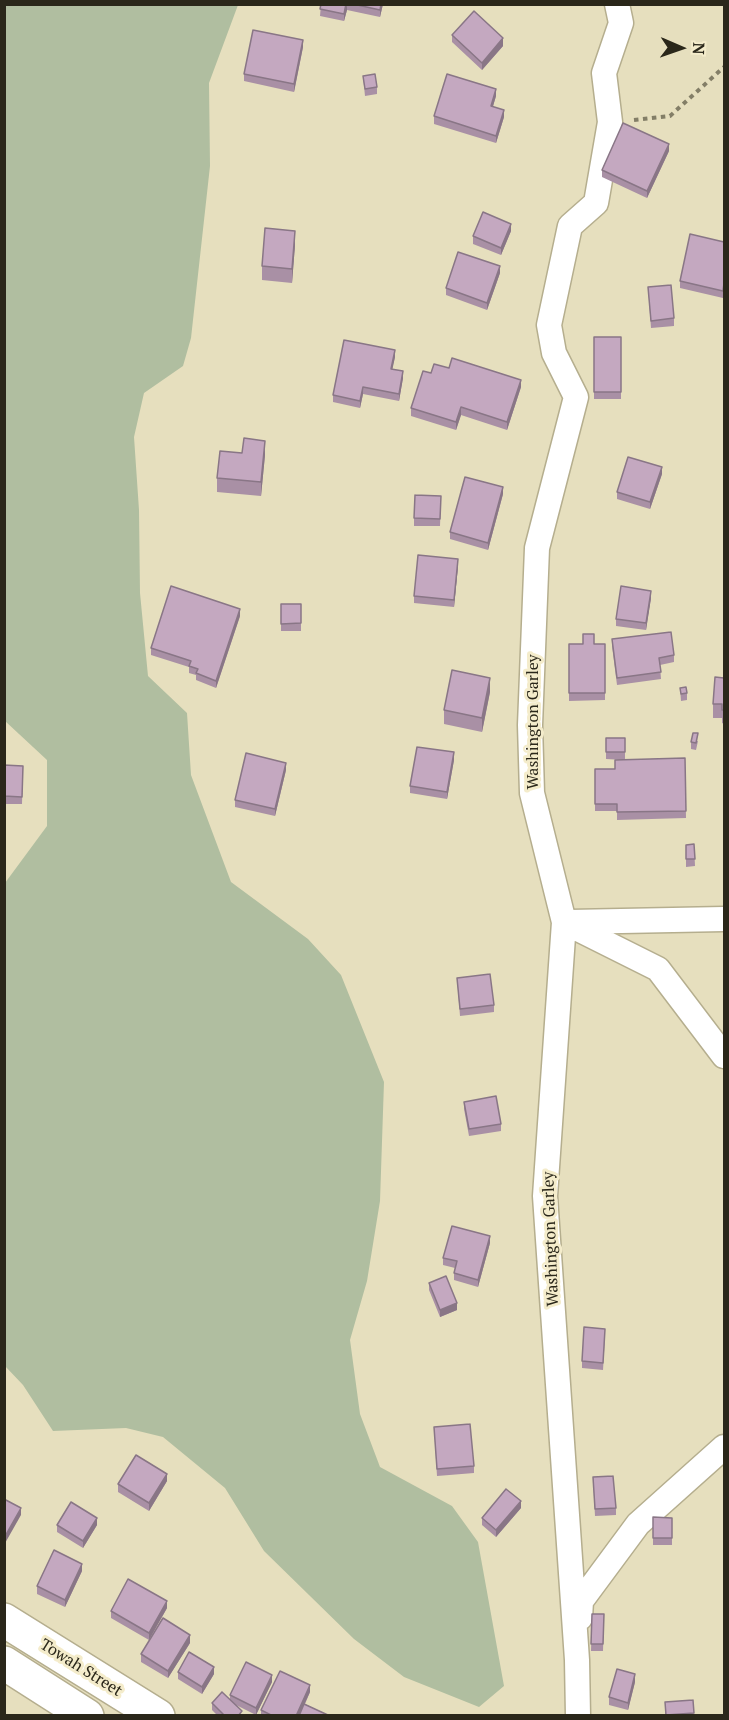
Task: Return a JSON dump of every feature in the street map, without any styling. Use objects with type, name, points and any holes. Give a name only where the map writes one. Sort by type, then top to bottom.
[{"type":"street","name":"Washington Garley","points":[[578,1716],[577,1660],[545,1196],[564,922],[531,793],[530,725],[537,548],[576,397],[554,353],[549,325],[570,226],[596,203],[610,122],[604,73],[621,24],[618,4]]},
{"type":"street","points":[[564,922],[724,919]]},
{"type":"street","points":[[564,922],[658,969],[724,1056]]},
{"type":"street","points":[[577,1660],[581,1601],[638,1524],[724,1447]]},
{"type":"street","name":"Towah Street","points":[[4,1620],[158,1716]]},
{"type":"street","points":[[4,1663],[87,1716]]},
{"type":"path","points":[[630,120],[670,116],[724,67]]},
{"type":"green space","points":[[5,4],[238,5],[209,83],[210,166],[191,338],[183,366],[144,393],[134,437],[139,510],[140,593],[148,676],[187,713],[191,775],[231,882],[308,939],[341,975],[384,1082],[380,1201],[367,1281],[350,1340],[360,1414],[380,1467],[452,1506],[478,1542],[504,1686],[479,1707],[404,1677],[354,1639],[264,1551],[225,1488],[163,1437],[126,1428],[53,1431],[23,1385],[5,1366],[5,883],[47,826],[47,760],[5,721]]},
{"type":"building","points":[[321,4],[346,4],[344,14],[320,9]]},
{"type":"building","points":[[353,4],[381,4],[380,10]]},
{"type":"building","points":[[474,11],[503,38],[482,63],[452,35]]},
{"type":"building","points":[[253,30],[303,40],[294,84],[244,74]]},
{"type":"building","points":[[375,74],[377,87],[365,89],[363,76]]},
{"type":"building","points":[[447,74],[496,89],[491,106],[504,110],[496,136],[434,116]]},
{"type":"building","points":[[623,123],[669,144],[647,191],[602,170]]},
{"type":"building","points":[[483,212],[511,224],[501,248],[473,236]]},
{"type":"building","points":[[265,228],[295,231],[292,269],[262,266]]},
{"type":"building","points":[[690,234],[724,242],[723,291],[680,281]]},
{"type":"building","points":[[458,252],[500,266],[487,303],[446,288]]},
{"type":"building","points":[[671,285],[674,318],[651,321],[648,287]]},
{"type":"building","points":[[594,337],[621,337],[621,392],[594,392]]},
{"type":"building","points":[[344,340],[395,350],[391,369],[403,371],[399,394],[363,387],[360,401],[333,395]]},
{"type":"building","points":[[452,358],[521,380],[507,422],[461,407],[456,422],[411,408],[423,371],[431,373],[434,364],[449,368]]},
{"type":"building","points":[[244,438],[265,441],[261,482],[217,478],[220,451],[242,453]]},
{"type":"building","points":[[628,457],[662,467],[650,502],[617,492]]},
{"type":"building","points":[[465,477],[503,487],[488,543],[450,532]]},
{"type":"building","points":[[415,495],[441,496],[440,519],[414,518]]},
{"type":"building","points":[[418,555],[458,559],[454,600],[414,596]]},
{"type":"building","points":[[171,586],[240,609],[216,681],[196,673],[198,669],[189,666],[191,661],[151,648]]},
{"type":"building","points":[[621,586],[651,591],[646,623],[616,619]]},
{"type":"building","points":[[281,604],[301,604],[301,623],[281,624]]},
{"type":"building","points":[[671,632],[674,655],[659,658],[661,672],[617,678],[612,639]]},
{"type":"building","points":[[583,634],[594,634],[594,644],[605,644],[605,693],[569,693],[569,644],[583,644]]},
{"type":"building","points":[[452,670],[490,678],[482,718],[444,710]]},
{"type":"building","points":[[715,677],[724,678],[724,710],[722,710],[722,704],[713,704]]},
{"type":"building","points":[[686,687],[687,693],[681,694],[680,688]]},
{"type":"building","points":[[693,733],[698,733],[696,743],[691,742]]},
{"type":"building","points":[[606,738],[625,738],[625,752],[606,752]]},
{"type":"building","points":[[417,747],[454,752],[447,792],[410,786]]},
{"type":"building","points":[[246,753],[286,763],[275,809],[235,800]]},
{"type":"building","points":[[685,758],[686,811],[617,812],[617,804],[595,804],[595,769],[615,769],[615,760]]},
{"type":"building","points":[[4,765],[23,766],[22,797],[4,796]]},
{"type":"building","points":[[694,844],[695,859],[686,859],[686,845]]},
{"type":"building","points":[[490,974],[494,1005],[460,1009],[457,978]]},
{"type":"building","points":[[496,1096],[501,1124],[469,1129],[464,1102]]},
{"type":"building","points":[[452,1226],[490,1236],[478,1280],[454,1273],[457,1261],[443,1258]]},
{"type":"building","points":[[446,1276],[457,1303],[440,1310],[429,1283]]},
{"type":"building","points":[[584,1327],[605,1329],[603,1363],[582,1361]]},
{"type":"building","points":[[470,1424],[474,1466],[437,1469],[434,1427]]},
{"type":"building","points":[[136,1455],[167,1474],[149,1503],[118,1484]]},
{"type":"building","points":[[613,1476],[616,1508],[595,1509],[593,1477]]},
{"type":"building","points":[[506,1489],[521,1501],[496,1530],[482,1518]]},
{"type":"building","points":[[4,1499],[21,1508],[4,1538]]},
{"type":"building","points":[[71,1502],[97,1518],[83,1541],[57,1525]]},
{"type":"building","points":[[653,1517],[672,1518],[672,1538],[653,1538]]},
{"type":"building","points":[[54,1550],[82,1564],[65,1600],[37,1586]]},
{"type":"building","points":[[128,1579],[167,1601],[149,1633],[111,1611]]},
{"type":"building","points":[[592,1614],[604,1614],[603,1644],[591,1644]]},
{"type":"building","points":[[163,1618],[190,1635],[168,1671],[141,1654]]},
{"type":"building","points":[[189,1652],[214,1667],[202,1687],[178,1672]]},
{"type":"building","points":[[246,1662],[272,1675],[256,1708],[230,1695]]},
{"type":"building","points":[[617,1669],[635,1674],[628,1703],[609,1697]]},
{"type":"building","points":[[280,1671],[310,1685],[296,1716],[273,1716],[261,1710]]},
{"type":"building","points":[[222,1692],[242,1711],[238,1716],[225,1716],[212,1703]]},
{"type":"building","points":[[693,1700],[694,1713],[666,1715],[665,1702]]},
{"type":"building","points":[[304,1704],[330,1716],[299,1716]]}]
